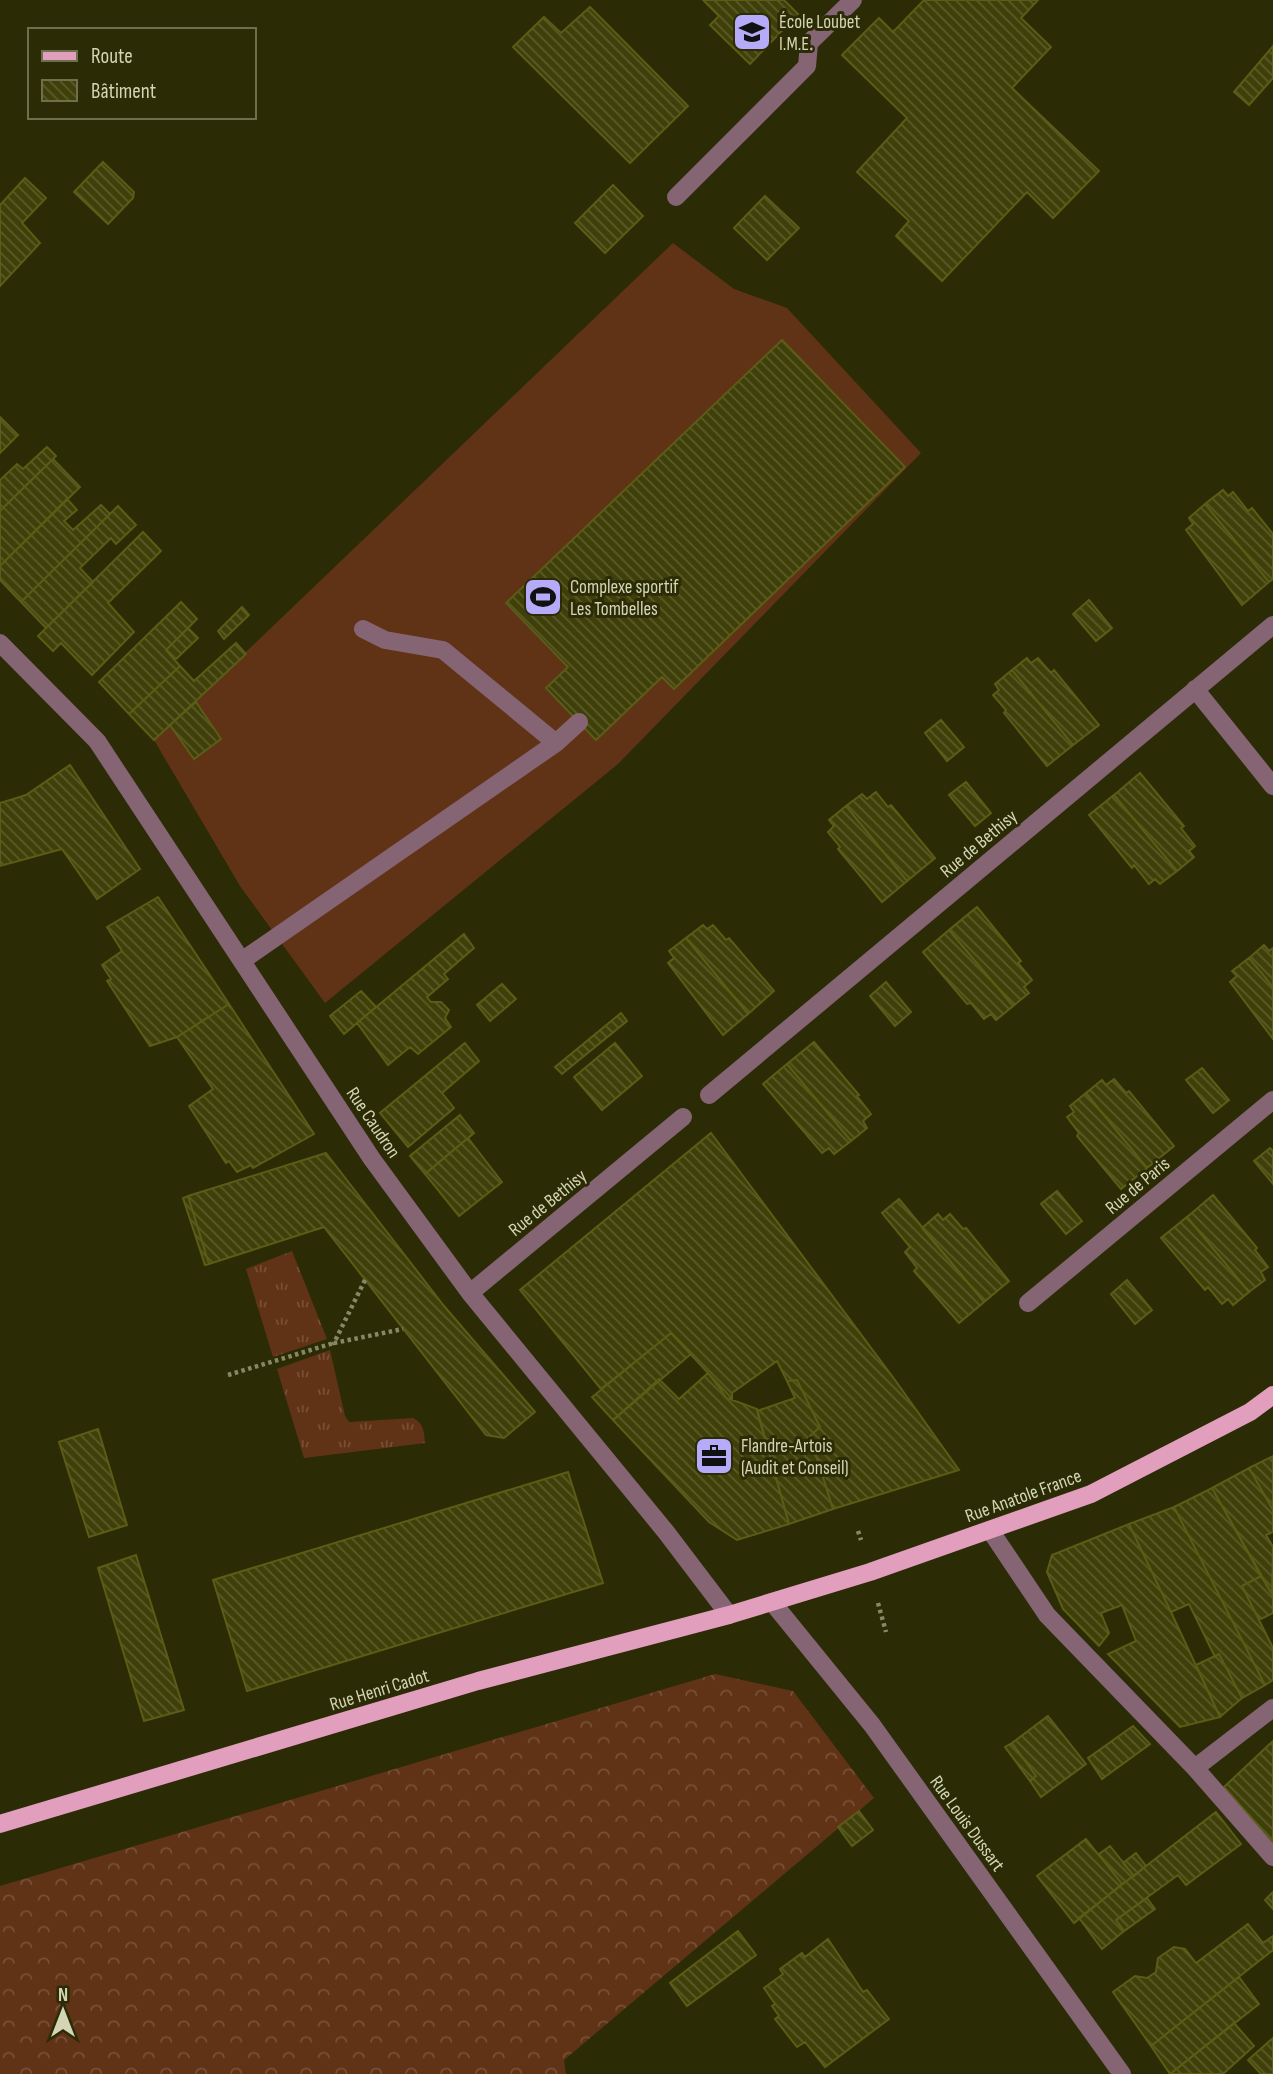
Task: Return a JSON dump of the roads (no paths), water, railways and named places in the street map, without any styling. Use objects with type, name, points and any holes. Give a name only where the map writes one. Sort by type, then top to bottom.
[{"type":"main road","name":"Rue Anatole France","points":[[772,1602],[1091,1494],[1250,1412],[1273,1395]]},
{"type":"main road","name":"Rue Henri Cadot","points":[[0,1824],[478,1681],[772,1602]]},
{"type":"street","points":[[676,197],[807,66],[809,43],[853,0]]},
{"type":"street","name":"Rue de Bethisy","points":[[709,1095],[1273,625]]},
{"type":"street","points":[[363,628],[385,639],[443,650],[556,743]]},
{"type":"street","name":"Rue Caudron","points":[[0,643],[97,741],[372,1159],[470,1293],[666,1532],[729,1615]]},
{"type":"street","points":[[1195,689],[1273,786]]},
{"type":"street","points":[[243,960],[556,743],[579,722]]},
{"type":"street","name":"Rue de Paris","points":[[1028,1303],[1273,1100]]},
{"type":"street","name":"Rue de Bethisy","points":[[470,1293],[683,1117]]},
{"type":"street","points":[[990,1530],[1047,1615],[1195,1769],[1273,1857]]},
{"type":"street","name":"Rue Louis Dussart","points":[[772,1602],[872,1725],[1122,2074]]},
{"type":"street","points":[[1195,1769],[1273,1708]]},
{"type":"place","name":"École Loubet I.M.E.","points":[[752,32]]},
{"type":"place","name":"Complexe sportif Les Tombelles","points":[[543,597]]},
{"type":"place","name":"Flandre-Artois (Audit et Conseil)","points":[[714,1456]]}]
